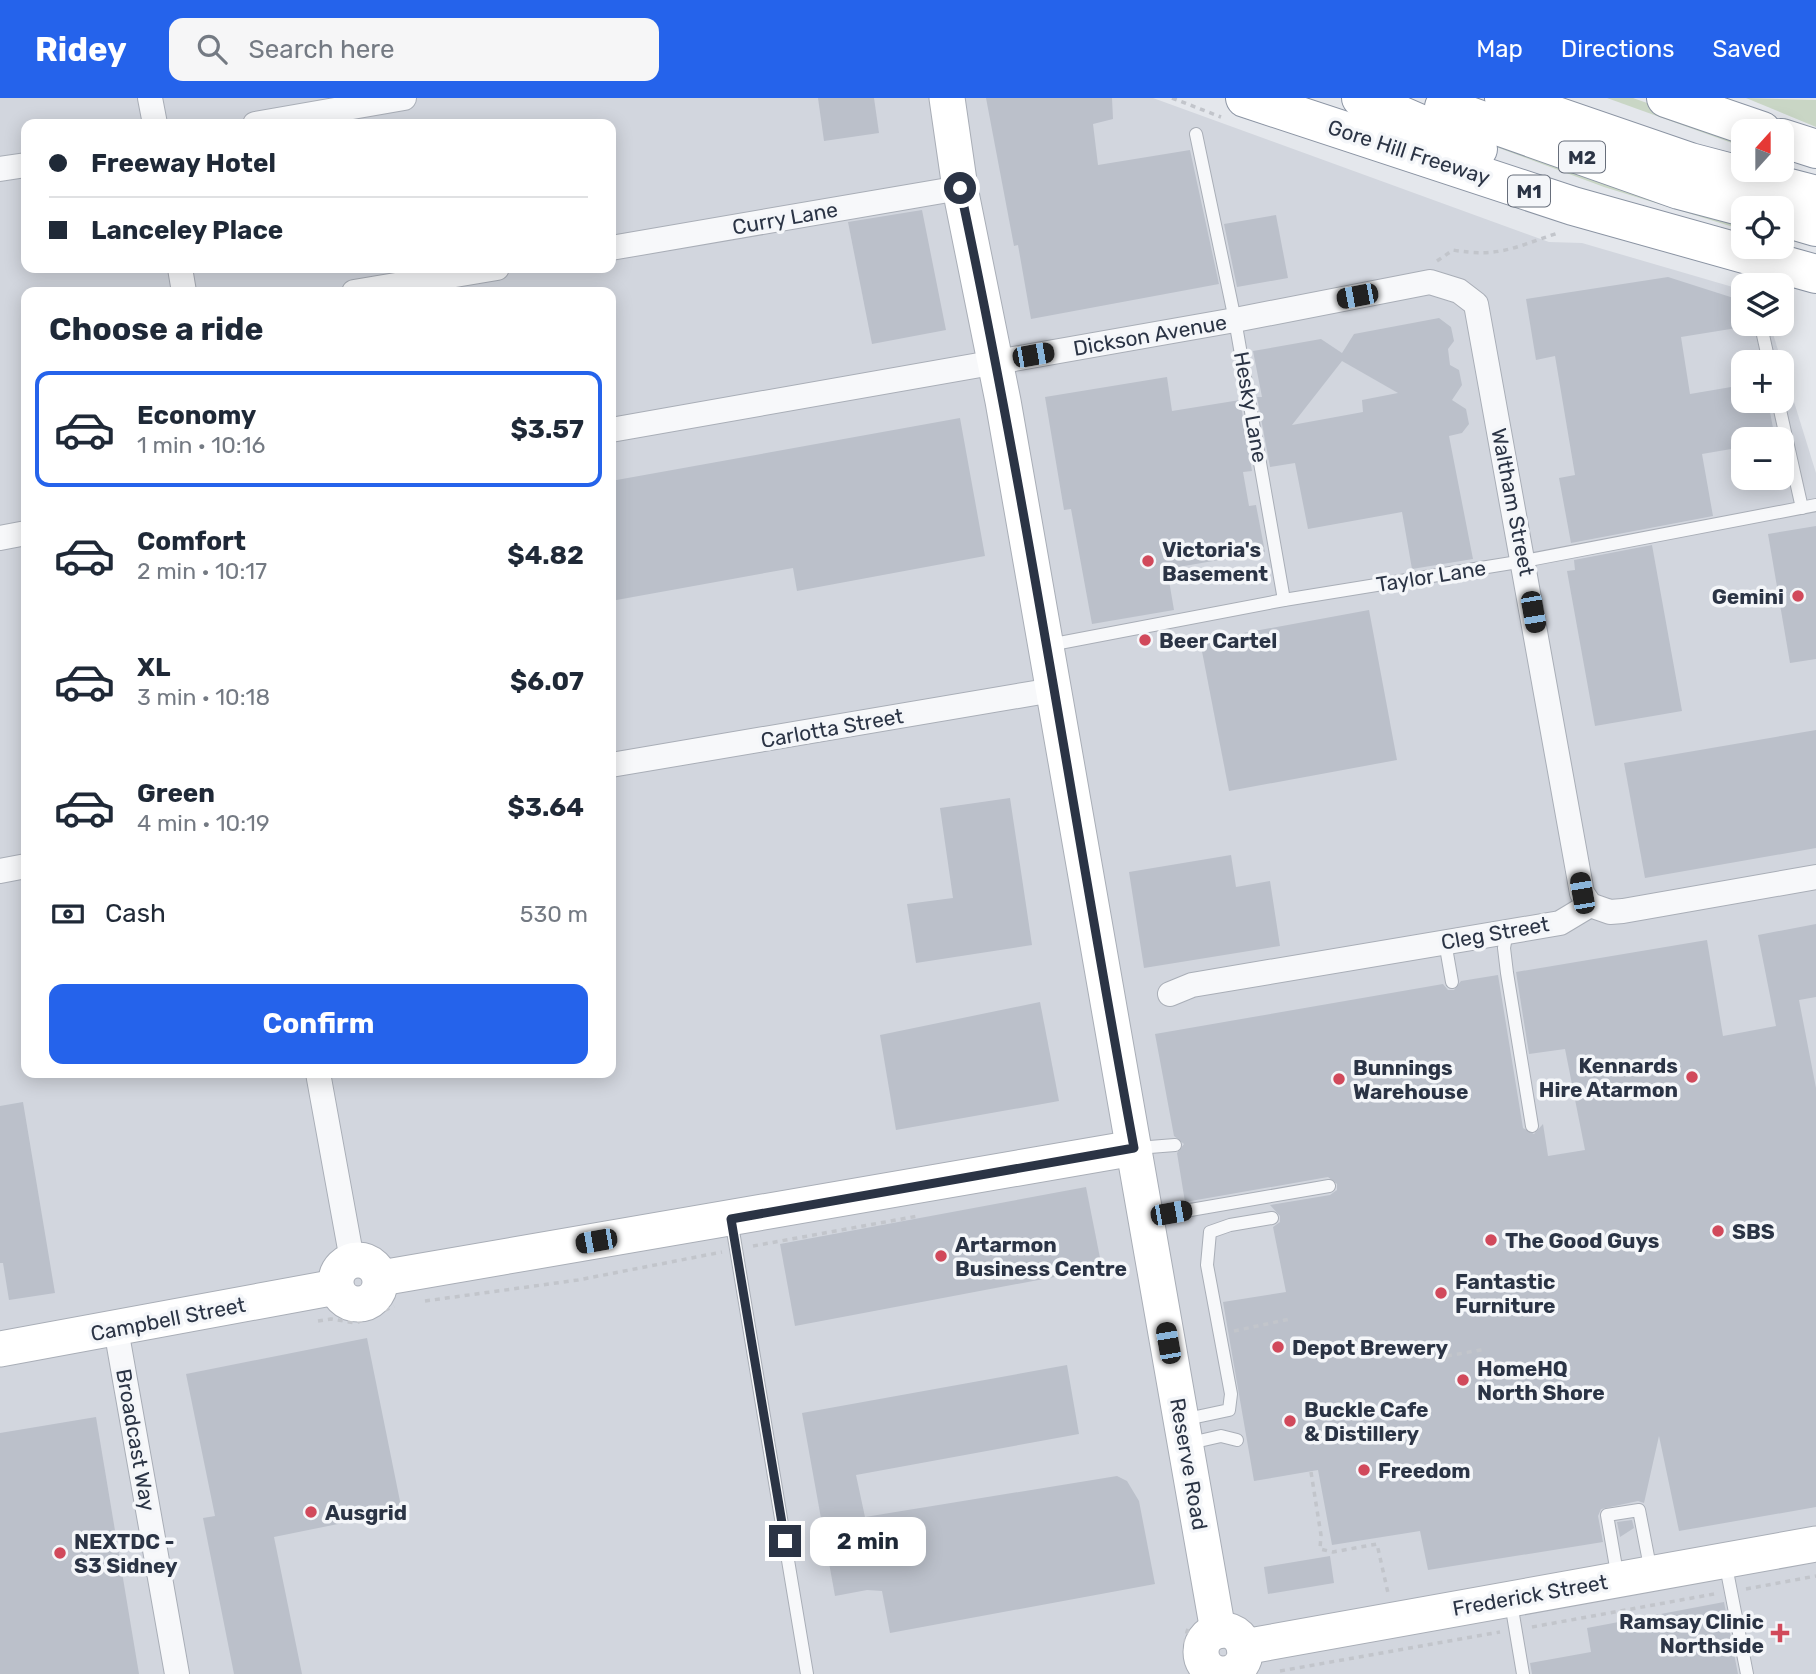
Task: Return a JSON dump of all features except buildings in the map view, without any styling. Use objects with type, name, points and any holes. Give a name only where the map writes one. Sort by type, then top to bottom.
[{"type":"highway","points":[[1362,98],[1435,132],[1569,185],[1731,241]]},
{"type":"highway","name":"M2","points":[[1419,98],[1567,153],[1679,190],[1731,204]]},
{"type":"highway","name":"M2","points":[[1504,98],[1689,162],[1816,195]]},
{"type":"highway","points":[[1573,98],[1731,156]]},
{"type":"highway","points":[[1666,98],[1731,120]]},
{"type":"highway","name":"Gore Hill Freeway","points":[[1235,108],[1816,273]]},
{"type":"highway","points":[[1794,142],[1816,149]]},
{"type":"highway","points":[[1794,179],[1816,186]]},
{"type":"highway","points":[[1794,221],[1816,227]]},
{"type":"highway","points":[[1780,259],[1816,273]]},
{"type":"street","points":[[150,98],[154,119]]},
{"type":"street","points":[[284,119],[404,98]]},
{"type":"street","name":"Reserve Road","points":[[947,98],[960,188],[996,361],[1108,1013],[1147,1218],[1220,1649]]},
{"type":"street","points":[[0,169],[21,166]]},
{"type":"street","name":"Curry Lane","points":[[616,247],[960,188]]},
{"type":"street","points":[[384,287],[467,273]]},
{"type":"street","name":"Dickson Avenue","points":[[616,429],[1235,320],[1430,282]]},
{"type":"street","name":"Waltham Street","points":[[1430,282],[1459,291],[1476,304],[1582,893],[1590,905]]},
{"type":"street","points":[[0,538],[21,534]]},
{"type":"street","name":"Carlotta Street","points":[[616,764],[1053,690]]},
{"type":"street","points":[[0,871],[21,867]]},
{"type":"street","points":[[1590,905],[1610,912],[1623,911],[1816,877]]},
{"type":"street","name":"Cleg Street","points":[[1170,994],[1192,985],[1560,923],[1590,905]]},
{"type":"street","points":[[319,1078],[366,1282]]},
{"type":"street","name":"Campbell Street","points":[[0,1349],[366,1282],[733,1234],[1134,1148]]},
{"type":"street","name":"Broadcast Way","points":[[116,1329],[177,1674]]},
{"type":"street","name":"Frederick Street","points":[[1220,1649],[1513,1614],[1635,1577],[1728,1576],[1816,1544]]},
{"type":"lane","name":"Hesky Lane","points":[[1196,134],[1235,320],[1284,600]]},
{"type":"lane","points":[[1781,413],[1802,508]]},
{"type":"lane","name":"Taylor Lane","points":[[1045,646],[1284,600],[1524,561],[1816,505]]},
{"type":"lane","points":[[1507,931],[1504,947],[1507,973],[1532,1126]]},
{"type":"lane","points":[[1445,942],[1452,982]]},
{"type":"lane","points":[[1134,1148],[1175,1145]]},
{"type":"lane","points":[[1147,1218],[1329,1186]]},
{"type":"lane","points":[[1183,1433],[1229,1410],[1231,1394],[1207,1265],[1206,1245],[1210,1232],[1230,1225],[1272,1218]]},
{"type":"lane","points":[[733,1234],[807,1674]]},
{"type":"lane","points":[[1183,1433],[1237,1440]]},
{"type":"lane","points":[[1639,1510],[1635,1577],[1607,1515],[1639,1510]]},
{"type":"lane","points":[[1728,1576],[1746,1674]]},
{"type":"lane","points":[[1513,1614],[1523,1674]]},
{"type":"path","points":[[1172,98],[1235,108]]},
{"type":"path","points":[[1430,282],[1435,263],[1453,250],[1484,255],[1510,250],[1563,231]]},
{"type":"path","points":[[421,1301],[578,1280],[733,1234],[921,1216]]},
{"type":"path","points":[[306,1323],[331,1319],[356,1323],[366,1282]]},
{"type":"path","points":[[1220,1333],[1290,1319]]},
{"type":"path","points":[[1447,1356],[1486,1349]]},
{"type":"path","points":[[1311,1472],[1321,1535],[1320,1549],[1333,1552],[1377,1544],[1388,1593]]},
{"type":"path","points":[[1279,1672],[1513,1614],[1728,1576],[1816,1576]]},
{"type":"path","points":[[1193,1674],[1188,1667],[1185,1636],[1220,1649]]},
{"type":"shaded area","points":[[0,98],[1153,98],[1549,242],[1582,243],[1731,286],[1731,336],[1774,336],[1778,350],[1731,350],[1731,413],[1794,413],[1794,402],[1816,473],[1816,1674],[0,1674]]},
{"type":"green space","points":[[1607,98],[1633,98],[1731,133],[1731,143]]},
{"type":"green space","points":[[1746,98],[1816,100],[1816,127]]},
{"type":"green space","points":[[1407,114],[1731,218],[1731,226],[1604,187]]},
{"type":"place","name":"Victoria's Basement","points":[[1148,561]]},
{"type":"place","name":"Gemini","points":[[1798,596]]},
{"type":"place","name":"Beer Cartel","points":[[1145,640]]},
{"type":"place","name":"Kennards Hire Atarmon","points":[[1692,1077]]},
{"type":"place","name":"Bunnings Warehouse","points":[[1339,1079]]},
{"type":"place","name":"SBS","points":[[1718,1231]]},
{"type":"place","name":"The Good Guys","points":[[1491,1240]]},
{"type":"place","name":"Artarmon Business Centre","points":[[941,1256]]},
{"type":"place","name":"Fantastic Furniture","points":[[1441,1293]]},
{"type":"place","name":"Depot Brewery","points":[[1278,1347]]},
{"type":"place","name":"HomeHQ North Shore","points":[[1463,1380]]},
{"type":"place","name":"Buckle Cafe & Distillery","points":[[1290,1421]]},
{"type":"place","name":"Freedom","points":[[1364,1470]]},
{"type":"place","name":"Ausgrid","points":[[311,1512]]},
{"type":"place","name":"NEXTDC - S3 Sidney","points":[[60,1553]]},
{"type":"place","name":"Ramsay Clinic Northside","points":[[1780,1633]]},
{"type":"route","points":[[785,1541],[731,1219],[1134,1148],[1108,1013],[1003,401],[960,188]]}]
